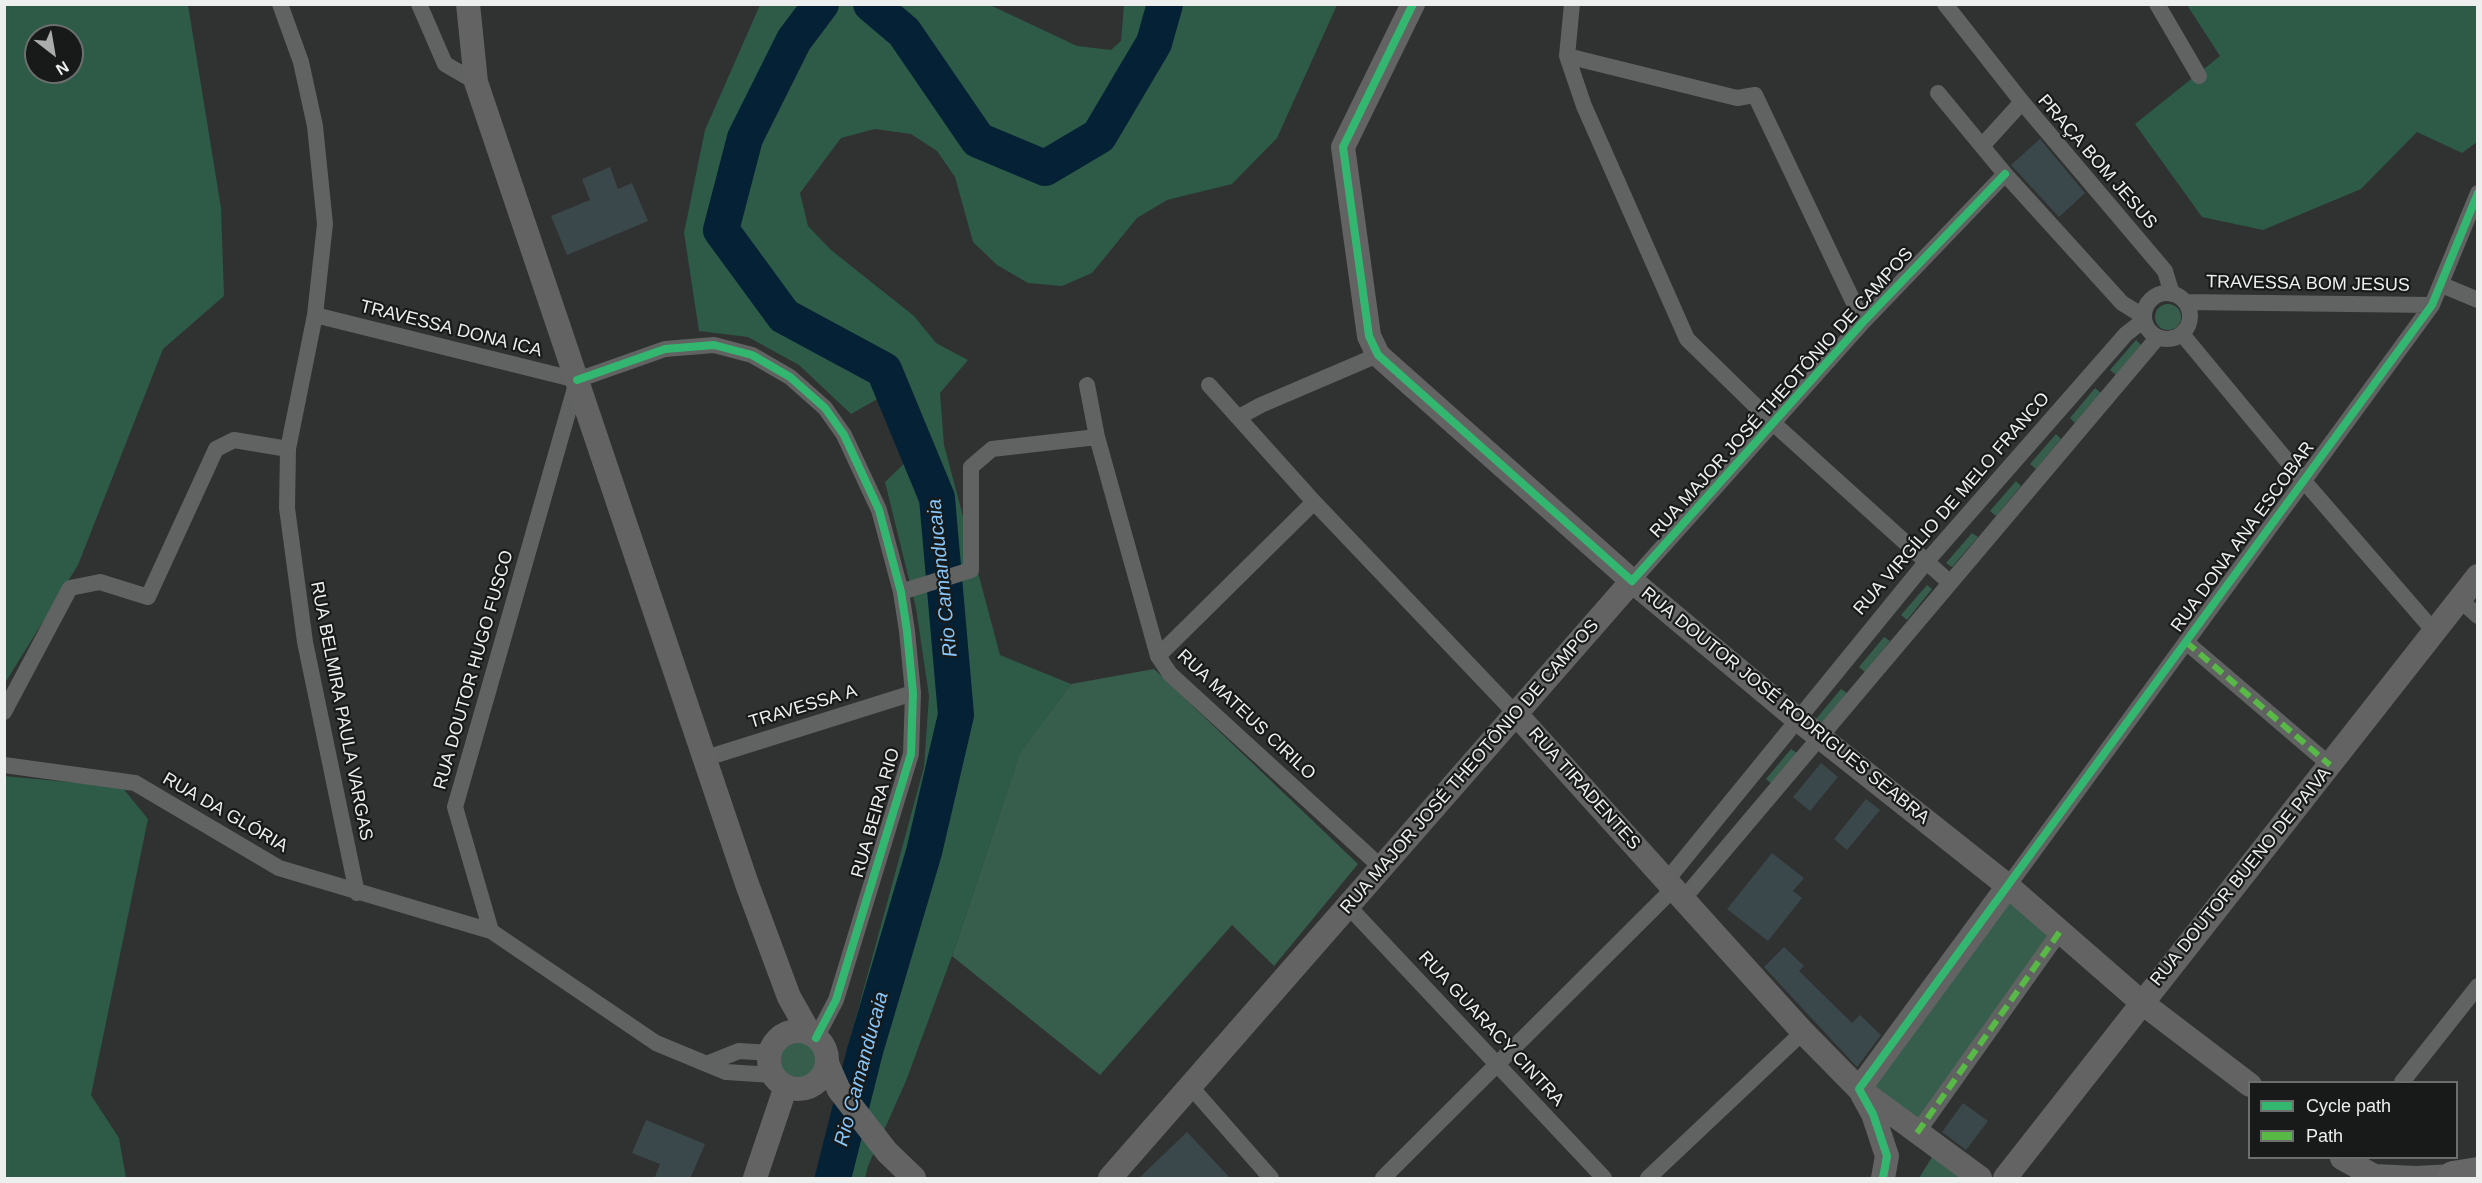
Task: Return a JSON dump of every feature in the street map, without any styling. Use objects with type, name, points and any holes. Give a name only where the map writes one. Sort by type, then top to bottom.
[{"type":"main road","points":[[468,4],[476,82],[578,380],[703,759],[789,997],[826,1053],[827,1063],[839,1090],[887,1152],[914,1179]]},
{"type":"main road","points":[[1378,355],[1369,336],[1343,147],[1413,4]]},
{"type":"main road","name":"RUA DOUTOR JOSÉ RODRIGUES SEABRA","points":[[1378,355],[1632,581],[1797,718],[2008,886],[2141,1002],[2248,1083]]},
{"type":"main road","name":"RUA DOUTOR BUENO DE PAIVA","points":[[2005,1179],[2141,1002],[2478,576]]},
{"type":"main road","name":"RUA MAJOR JOSÉ THEOTÔNIO DE CAMPOS","points":[[1110,1179],[1632,581]]},
{"type":"main road","name":"RUA TIRADENTES","points":[[1516,714],[1803,1032],[1859,1089]]},
{"type":"main road","points":[[1859,1089],[2008,886]]},
{"type":"main road","points":[[755,1179],[789,997]]},
{"type":"main road","points":[[777,1063],[791,1033],[813,1036]]},
{"type":"main road","points":[[777,1063],[803,1089],[819,1080],[827,1063]]},
{"type":"main road","points":[[812,1085],[839,1090]]},
{"type":"main road","points":[[1859,1089],[1980,1179]]},
{"type":"main road","points":[[1859,1089],[1873,1114],[1887,1156],[1883,1179]]},
{"type":"main road","points":[[2360,1167],[2416,1178],[2464,1175]]},
{"type":"street","name":"RUA BELMIRA PAULA VARGAS","points":[[280,4],[301,62],[315,126],[325,224],[315,315],[288,449],[287,508],[305,642],[357,893]]},
{"type":"street","points":[[419,4],[445,64],[476,82]]},
{"type":"street","points":[[1572,4],[1567,56],[1584,106],[1687,339],[1772,422],[1949,582]]},
{"type":"street","points":[[1945,4],[2022,102]]},
{"type":"street","points":[[2157,4],[2199,76]]},
{"type":"street","points":[[1567,56],[1737,98],[1755,95],[1863,322]]},
{"type":"street","points":[[1938,93],[2005,174],[2122,303],[2143,318],[2158,338],[2166,339],[2182,334],[2190,322],[2190,315],[2178,298],[2156,297],[2149,302],[2143,318]]},
{"type":"street","name":"PRAÇA BOM JESUS","points":[[1982,146],[2022,102],[2165,271],[2178,298]]},
{"type":"street","name":"RUA MAJOR JOSÉ THEOTÔNIO DE CAMPOS","points":[[1632,581],[1863,322],[2005,174]]},
{"type":"street","name":"RUA DONA ANA ESCOBAR","points":[[2008,886],[2432,305],[2478,193]]},
{"type":"street","points":[[2442,285],[2478,300]]},
{"type":"street","name":"TRAVESSA BOM JESUS","points":[[2178,298],[2432,305]]},
{"type":"street","name":"TRAVESSA DONA ICA","points":[[315,315],[578,380]]},
{"type":"street","name":"RUA VIRGÍLIO DE MELO FRANCO","points":[[1675,889],[1797,718],[1926,561],[2126,334],[2143,318]]},
{"type":"street","points":[[2182,334],[2303,480],[2433,630]]},
{"type":"street","points":[[1383,1179],[1675,889],[1822,736],[1949,582],[2158,338]]},
{"type":"street","name":"RUA BEIRA RIO","points":[[578,380],[665,349],[714,345],[752,355],[790,377],[825,408],[844,435],[879,510],[901,592],[914,693],[911,754],[836,1000],[813,1036]]},
{"type":"street","points":[[1239,417],[1261,405],[1378,355]]},
{"type":"street","name":"RUA DOUTOR HUGO FUSCO","points":[[491,931],[455,807],[578,380]]},
{"type":"street","name":"RUA MATEUS CIRILO","points":[[1087,385],[1097,437],[1158,656],[1170,674],[1383,868]]},
{"type":"street","name":"RUA TIRADENTES","points":[[1209,385],[1314,502],[1516,714]]},
{"type":"street","points":[[901,592],[928,581],[971,570],[970,467],[993,449],[1097,437]]},
{"type":"street","points":[[4,712],[70,588],[100,582],[148,597],[216,449],[234,440],[288,449]]},
{"type":"street","points":[[1158,656],[1314,502]]},
{"type":"street","points":[[2459,599],[2478,616]]},
{"type":"street","points":[[2186,642],[2330,765]]},
{"type":"street","name":"TRAVESSA A","points":[[703,759],[914,693]]},
{"type":"street","name":"RUA DA GLÓRIA","points":[[4,765],[135,783],[279,868],[491,931]]},
{"type":"street","name":"RUA GUARACY CINTRA","points":[[1348,906],[1604,1179]]},
{"type":"street","points":[[1917,1133],[2061,930]]},
{"type":"street","points":[[491,931],[656,1043],[736,1074],[777,1063]]},
{"type":"street","points":[[2404,1081],[2478,986]]},
{"type":"street","points":[[1648,1179],[1803,1032]]},
{"type":"street","points":[[709,1063],[739,1051],[777,1063]]},
{"type":"street","points":[[1191,1087],[1271,1179]]},
{"type":"green space","points":[[5,5],[188,5],[221,208],[224,296],[163,349],[78,565],[5,683]]},
{"type":"green space","points":[[760,5],[990,5],[1077,46],[1111,50],[1121,41],[1124,5],[1337,5],[1277,138],[1232,184],[1167,200],[1137,218],[1092,273],[1062,286],[1028,283],[997,265],[973,242],[955,177],[937,151],[911,134],[875,129],[841,138],[800,193],[808,226],[831,250],[914,316],[936,343],[968,360],[940,393],[944,445],[1000,655],[1071,684],[1020,753],[952,956],[906,1081],[868,1166],[865,1178],[827,1178],[838,1140],[846,1054],[924,767],[929,696],[916,608],[885,482],[910,458],[881,397],[851,414],[799,365],[748,337],[699,331],[684,233],[705,130]]},
{"type":"green space","points":[[2187,5],[2477,5],[2477,142],[2462,153],[2417,132],[2361,189],[2263,230],[2202,217],[2135,124],[2220,56]]},
{"type":"green space","points":[[2168,304],[2177,308],[2181,317],[2177,326],[2168,330],[2159,326],[2155,317],[2159,308]]},
{"type":"green space","points":[[2136,340],[2141,345],[2116,375],[2110,370]]},
{"type":"green space","points":[[2095,388],[2101,393],[2075,423],[2070,418]]},
{"type":"green space","points":[[2056,434],[2061,439],[2036,469],[2030,464]]},
{"type":"green space","points":[[2016,481],[2021,486],[1996,516],[1990,511]]},
{"type":"green space","points":[[1972,533],[1978,537],[1952,567],[1946,563]]},
{"type":"green space","points":[[1927,585],[1932,589],[1907,620],[1901,615]]},
{"type":"green space","points":[[1884,637],[1890,641],[1865,672],[1859,667]]},
{"type":"green space","points":[[1154,669],[1358,864],[1274,966],[1232,925],[1100,1075],[952,956],[1020,752],[1071,684]]},
{"type":"green space","points":[[1841,689],[1847,693],[1822,724],[1816,719]]},
{"type":"green space","points":[[1791,749],[1797,753],[1772,784],[1766,779]]},
{"type":"green space","points":[[4,776],[122,787],[148,819],[91,1095],[119,1138],[126,1178],[5,1178]]},
{"type":"green space","points":[[2011,895],[2056,930],[1916,1128],[1864,1088]]},
{"type":"green space","points":[[799,1036],[817,1043],[824,1061],[817,1079],[799,1086],[781,1079],[774,1061],[781,1043]]},
{"type":"green space","points":[[1932,1157],[1969,1178],[1919,1178]]},
{"type":"building","points":[[2040,139],[2085,193],[2059,217],[2011,165]]},
{"type":"building","points":[[610,167],[618,189],[632,183],[648,221],[567,255],[551,216],[590,200],[582,179]]},
{"type":"building","points":[[1821,763],[1838,777],[1810,811],[1793,797]]},
{"type":"building","points":[[1866,799],[1880,810],[1847,850],[1834,839]]},
{"type":"building","points":[[1772,853],[1804,878],[1793,891],[1802,898],[1768,941],[1727,909]]},
{"type":"building","points":[[1784,947],[1804,966],[1799,971],[1852,1023],[1860,1015],[1881,1035],[1857,1067],[1764,967]]},
{"type":"building","points":[[1963,1103],[1988,1121],[1966,1150],[1942,1132]]},
{"type":"building","points":[[646,1120],[705,1144],[690,1179],[654,1179],[660,1164],[632,1153]]},
{"type":"building","points":[[1187,1132],[1231,1179],[1138,1179]]},
{"type":"waterway","name":"Rio Camanducaia","points":[[821,4],[794,40],[745,138],[721,230],[784,316],[884,370],[937,498],[956,715],[924,852],[865,1051],[833,1178]]},
{"type":"waterway","name":"Rio Camanducaia","points":[[871,4],[904,32],[978,140],[1045,168],[1099,136],[1154,43],[1165,4]]},
{"type":"marked path","points":[[2186,642],[2330,765]]},
{"type":"marked path","points":[[1917,1133],[2061,930]]},
{"type":"cycle path","points":[[1413,4],[1343,147],[1369,336],[1378,355],[1632,581],[1863,322],[2005,174]]},
{"type":"cycle path","points":[[1883,1178],[1887,1156],[1873,1114],[1859,1089],[2432,305],[2478,193]]},
{"type":"cycle path","points":[[577,380],[665,349],[714,345],[752,355],[790,377],[825,408],[844,435],[879,510],[901,592],[907,631],[913,693],[911,754],[836,1000],[816,1038]]}]
